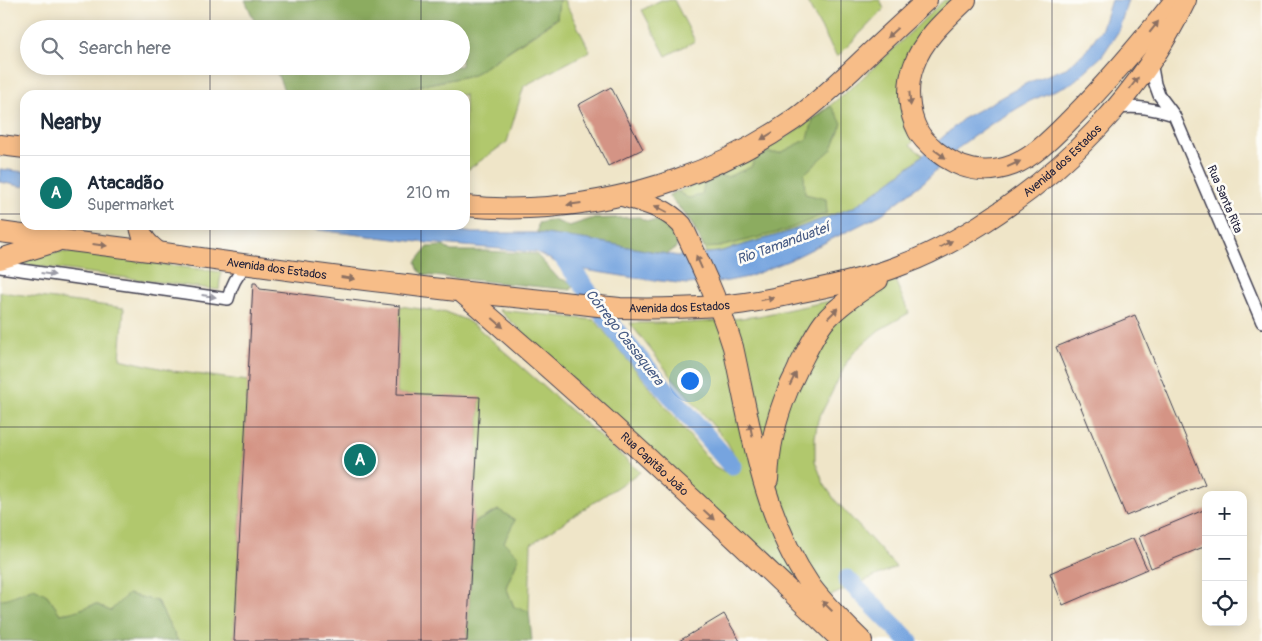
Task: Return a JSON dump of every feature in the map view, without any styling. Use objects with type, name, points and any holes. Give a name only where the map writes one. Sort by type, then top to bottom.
[{"type":"highway","points":[[470,206],[522,209],[571,205],[622,196],[658,186],[693,173],[747,148],[792,121],[838,82],[927,0]]},
{"type":"highway","points":[[966,0],[923,46],[913,66],[909,82],[910,103],[918,132],[926,142],[950,161],[966,169],[984,171],[1016,164],[1053,137],[1102,88],[1145,39],[1175,0]]},
{"type":"highway","name":"Avenida dos Estados","points":[[0,232],[346,278],[620,308],[719,306],[775,298],[833,286],[902,265],[922,257],[962,236],[999,213],[1066,161],[1116,108],[1151,62],[1174,25],[1186,0]]},
{"type":"highway","points":[[0,145],[20,147]]},
{"type":"highway","points":[[622,196],[655,206],[674,216],[682,225],[719,306],[733,348],[757,458],[775,518],[787,547],[822,600],[862,641]]},
{"type":"highway","points":[[141,230],[146,243],[158,252]]},
{"type":"highway","points":[[0,259],[62,240]]},
{"type":"highway","points":[[767,494],[772,439],[788,390],[815,336],[825,321],[840,307],[862,290],[902,265]]},
{"type":"highway","name":"Rua Capitão João","points":[[461,292],[565,382],[779,580],[842,641]]},
{"type":"street","name":"Rua Santa Rita","points":[[1151,62],[1159,94],[1174,115],[1262,322]]},
{"type":"street","points":[[1116,108],[1135,106],[1151,108],[1174,115]]},
{"type":"street","points":[[0,268],[228,299],[233,283],[246,265]]},
{"type":"green space","points":[[245,0],[559,0],[557,18],[473,75],[397,90],[284,90],[278,75],[470,75],[470,20],[254,20]]},
{"type":"green space","points":[[559,0],[564,0],[590,51],[524,86],[507,142],[470,168],[470,90],[396,90],[473,75],[557,19]]},
{"type":"green space","points":[[661,0],[674,0],[695,41],[666,56],[642,10]]},
{"type":"green space","points":[[806,0],[880,0],[884,9],[837,57]]},
{"type":"green space","points":[[944,0],[956,0],[918,41],[913,142],[910,145],[923,155],[854,207],[785,233],[719,252],[706,253],[699,236],[690,222],[681,209],[668,196],[744,162],[811,120],[863,78]]},
{"type":"green space","points":[[831,106],[842,123],[832,149],[804,174],[805,194],[826,199],[827,213],[784,231],[719,247],[704,248],[692,223],[668,196],[677,191],[688,198],[702,195],[704,184],[721,176],[727,177],[751,167],[756,157],[764,153],[780,153],[808,139],[813,120]]},
{"type":"green space","points":[[639,217],[647,221],[662,221],[673,233],[678,243],[675,249],[667,254],[537,233],[538,223],[553,220],[569,226],[591,219]]},
{"type":"green space","points":[[443,246],[451,251],[536,254],[558,278],[570,282],[573,286],[571,290],[423,275],[418,269],[416,262],[428,247]]},
{"type":"green space","points":[[57,252],[221,272],[219,290],[21,264],[20,262]]},
{"type":"green space","points":[[895,280],[909,313],[879,330],[857,349],[848,360],[818,420],[815,437],[815,461],[824,484],[835,500],[896,567],[812,604],[499,310],[595,320],[714,466],[725,472],[737,460],[727,442],[671,376],[630,323],[688,323],[758,316],[839,299]]},
{"type":"green space","points":[[0,292],[124,308],[120,359],[173,371],[248,381],[234,641],[178,641],[157,601],[110,611],[96,604],[60,614],[47,595],[0,600]]},
{"type":"green space","points":[[400,306],[448,313],[466,320],[478,328],[640,472],[531,544],[529,611],[514,607],[506,587],[519,557],[504,542],[498,510],[473,523],[480,398],[397,394]]},
{"type":"green space","points":[[499,510],[515,520],[504,542],[519,557],[506,587],[514,607],[529,611],[532,641],[467,641],[473,523]]},
{"type":"green space","points":[[34,588],[47,595],[60,614],[96,604],[110,611],[128,594],[157,601],[178,641],[0,641],[0,600]]},
{"type":"water","name":"Rio Tamanduateí","points":[[1111,0],[1128,0],[1118,32],[1102,56],[1072,83],[1030,101],[991,124],[964,143],[925,181],[882,214],[790,260],[748,277],[728,281],[687,284],[572,268],[557,263],[536,252],[428,243],[318,230],[451,230],[473,233],[537,233],[678,256],[719,252],[785,233],[854,207],[914,163],[964,118],[1027,83],[1066,68],[1086,51],[1102,28]]},
{"type":"water","points":[[0,169],[20,171],[20,186],[0,182]]},
{"type":"building","points":[[611,87],[643,149],[608,166],[578,105]]},
{"type":"building","points":[[253,283],[256,283],[260,289],[400,306],[397,394],[480,397],[467,641],[234,641]]},
{"type":"building","points":[[1135,315],[1205,484],[1126,516],[1056,347]]},
{"type":"building","points":[[1202,511],[1202,548],[1151,568],[1139,537]]},
{"type":"building","points":[[1133,538],[1147,569],[1063,605],[1050,573]]},
{"type":"building","points":[[724,614],[740,641],[679,641]]},
{"type":"waterway","name":"Córrego Cassaquera","points":[[560,253],[620,336],[732,466]]},
{"type":"waterway","name":"Córrego Cassaquera","points":[[847,579],[909,641]]},
{"type":"place","name":"Atacadão","points":[[360,460]]}]
